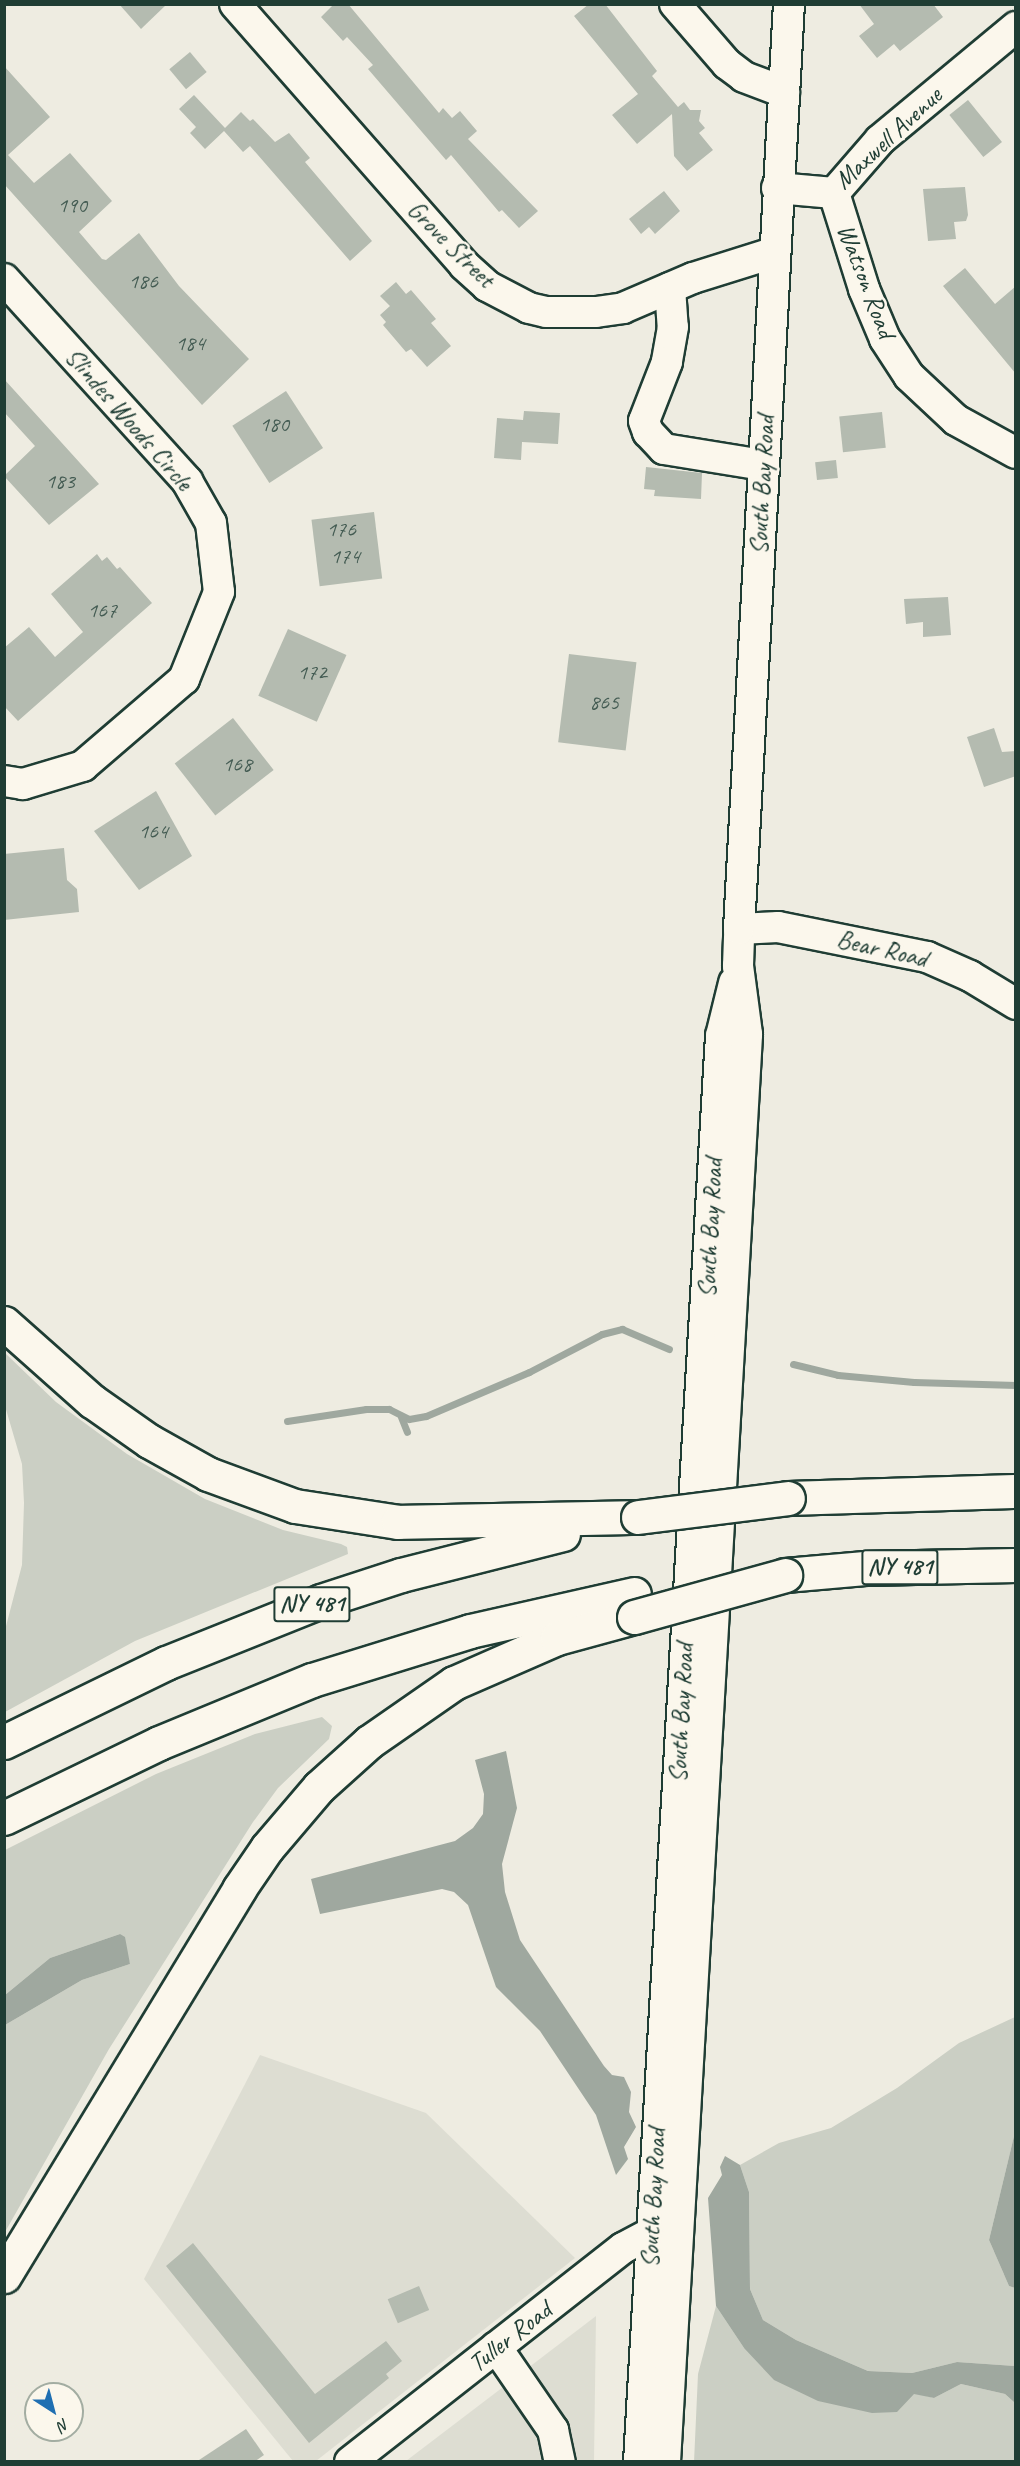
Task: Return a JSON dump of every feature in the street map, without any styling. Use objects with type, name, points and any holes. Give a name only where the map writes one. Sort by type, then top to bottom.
[{"type":"highway","points":[[4,1323],[92,1401],[149,1441],[208,1474],[295,1506],[398,1522],[638,1517]]},
{"type":"highway","name":"NY 481","points":[[4,1742],[166,1663],[321,1601],[481,1552],[638,1517],[788,1498],[1016,1491]]},
{"type":"highway","name":"NY 481","points":[[4,1818],[159,1743],[312,1680],[470,1631],[634,1606],[785,1575],[865,1568],[1016,1565]]},
{"type":"highway","points":[[4,2276],[239,1889],[267,1848],[319,1787],[369,1742],[454,1683],[634,1606]]},
{"type":"street","name":"Grove Street","points":[[235,4],[464,266],[487,286],[529,308],[546,312],[623,308],[670,288],[773,254]]},
{"type":"street","points":[[675,4],[728,64],[744,77],[784,92]]},
{"type":"street","name":"South Bay Road","points":[[639,2462],[665,2233],[747,1034],[738,966],[739,929],[773,254],[789,4]]},
{"type":"street","name":"Maxwell Avenue","points":[[777,188],[834,193],[880,140],[1016,27]]},
{"type":"street","name":"Watson Road","points":[[834,193],[864,289],[885,339],[909,376],[956,420],[1016,453]]},
{"type":"street","name":"Slindes Woods Circle","points":[[4,279],[188,481],[211,523],[219,592],[184,679],[83,766],[23,784],[4,781]]},
{"type":"street","points":[[670,288],[673,327],[667,362],[644,421],[648,432],[664,449],[763,465]]},
{"type":"street","name":"Bear Road","points":[[739,929],[778,927],[927,957],[970,976],[1016,1004]]},
{"type":"street","name":"South Bay Road","points":[[665,2233],[665,2462]]},
{"type":"street","name":"Tuller Road","points":[[351,2462],[623,2248],[665,2233]]},
{"type":"street","points":[[496,2347],[553,2430],[560,2462]]},
{"type":"shaded area","points":[[5,1353],[56,1402],[127,1454],[205,1499],[283,1530],[341,1544],[347,1547],[348,1554],[135,1641],[5,1712],[5,1630],[22,1565],[24,1503],[22,1464],[5,1406]]},
{"type":"shaded area","points":[[322,1717],[332,1726],[329,1739],[278,1788],[253,1822],[109,2049],[5,2232],[5,2025],[82,1980],[130,1964],[120,1934],[50,1958],[5,1995],[5,1850],[156,1774],[255,1734]]},
{"type":"shaded area","points":[[506,1751],[517,1808],[502,1864],[505,1892],[520,1940],[604,2066],[612,2075],[624,2077],[631,2092],[629,2112],[636,2127],[624,2147],[628,2159],[616,2175],[596,2115],[540,2031],[496,1987],[468,1905],[454,1892],[442,1889],[320,1914],[311,1879],[455,1841],[473,1828],[483,1814],[484,1794],[475,1760]]},
{"type":"shaded area","points":[[120,1934],[125,1937],[130,1964],[82,1980],[5,2025],[5,1995],[50,1958]]},
{"type":"shaded area","points":[[1015,2017],[1015,2132],[989,2240],[1009,2286],[1015,2288],[1015,2366],[957,2362],[912,2373],[868,2371],[796,2340],[763,2320],[750,2289],[749,2192],[740,2165],[779,2143],[831,2128],[897,2088],[959,2043]]},
{"type":"shaded area","points":[[260,2055],[426,2113],[575,2258],[316,2461],[293,2461],[144,2279]]},
{"type":"shaded area","points":[[1015,2132],[1016,2288],[1009,2286],[989,2240]]},
{"type":"shaded area","points":[[725,2156],[740,2165],[749,2192],[750,2289],[763,2320],[796,2340],[868,2371],[912,2373],[957,2362],[1015,2366],[1015,2403],[1005,2394],[961,2384],[934,2398],[914,2394],[897,2412],[872,2413],[818,2401],[774,2380],[744,2348],[716,2306],[708,2198],[722,2175],[720,2167]]},
{"type":"shaded area","points":[[716,2306],[744,2348],[934,2398],[961,2384],[1005,2394],[1015,2403],[1015,2461],[694,2462],[698,2374]]},
{"type":"shaded area","points":[[596,2316],[594,2461],[406,2461]]},
{"type":"building","points":[[119,4],[167,4],[141,29]]},
{"type":"building","points":[[334,4],[348,4],[439,113],[443,108],[452,118],[460,111],[477,131],[468,139],[538,211],[519,228],[502,210],[499,212],[451,155],[446,160],[368,69],[373,65],[347,37],[343,41],[321,17]]},
{"type":"building","points":[[589,4],[605,4],[657,71],[652,76],[678,107],[684,102],[690,110],[701,110],[699,121],[705,128],[699,133],[713,150],[687,171],[674,156],[672,114],[637,144],[612,115],[638,94],[574,16]]},
{"type":"building","points":[[859,4],[933,4],[943,17],[900,51],[894,44],[877,58],[859,36],[874,24]]},
{"type":"building","points":[[190,52],[207,72],[186,89],[169,69]]},
{"type":"building","points":[[4,66],[50,117],[8,155],[34,183],[70,153],[112,201],[79,232],[102,259],[106,260],[139,233],[179,286],[249,359],[202,405],[4,184]]},
{"type":"building","points":[[194,95],[225,128],[241,112],[250,121],[253,119],[275,142],[289,133],[310,158],[305,162],[372,241],[350,261],[250,146],[243,152],[224,131],[205,149],[190,133],[196,127],[179,109]]},
{"type":"building","points":[[968,100],[1002,142],[983,157],[949,115]]},
{"type":"building","points":[[965,187],[968,215],[966,221],[954,222],[956,239],[928,241],[923,189]]},
{"type":"building","points":[[664,191],[680,211],[655,234],[649,227],[641,234],[629,219]]},
{"type":"building","points":[[965,268],[995,304],[1016,286],[1016,374],[943,286]]},
{"type":"building","points":[[396,282],[406,294],[411,290],[436,319],[431,323],[451,346],[427,367],[411,349],[406,352],[383,325],[386,322],[380,315],[390,306],[380,296]]},
{"type":"building","points":[[4,379],[99,484],[49,525],[4,476],[35,446],[4,412]]},
{"type":"building","points":[[286,391],[323,448],[269,483],[232,426]]},
{"type":"building","points":[[524,411],[560,413],[558,444],[522,442],[521,460],[494,458],[497,418],[523,420]]},
{"type":"building","points":[[882,412],[886,448],[843,452],[839,416]]},
{"type":"building","points":[[836,460],[838,478],[817,480],[815,462]]},
{"type":"building","points":[[646,467],[702,473],[701,499],[654,496],[655,490],[644,489]]},
{"type":"building","points":[[374,512],[382,579],[320,586],[311,520]]},
{"type":"building","points":[[97,554],[102,561],[107,557],[117,569],[120,567],[152,603],[18,721],[4,706],[4,648],[29,627],[55,657],[83,632],[51,594]]},
{"type":"building","points":[[948,597],[951,635],[923,637],[923,622],[906,624],[904,599]]},
{"type":"building","points":[[288,629],[346,655],[317,722],[258,696]]},
{"type":"building","points":[[569,654],[636,662],[626,751],[558,742]]},
{"type":"building","points":[[233,718],[274,770],[215,816],[175,764]]},
{"type":"building","points":[[994,728],[1002,752],[1016,751],[1016,776],[984,787],[967,737]]},
{"type":"building","points":[[156,791],[192,856],[139,890],[94,831]]},
{"type":"building","points":[[64,848],[67,880],[77,889],[79,912],[4,920],[4,854]]},
{"type":"building","points":[[193,2243],[315,2394],[386,2341],[402,2361],[386,2374],[389,2378],[309,2443],[166,2266]]},
{"type":"building","points":[[419,2286],[429,2310],[398,2323],[388,2299]]},
{"type":"building","points":[[246,2429],[264,2455],[254,2462],[196,2462]]},
{"type":"waterway","points":[[287,1421],[366,1409],[389,1409],[409,1419],[426,1416],[529,1372],[602,1334],[622,1329],[669,1349]]},
{"type":"waterway","points":[[793,1364],[838,1375],[914,1382],[1016,1385]]},
{"type":"waterway","points":[[401,1417],[407,1432]]}]
